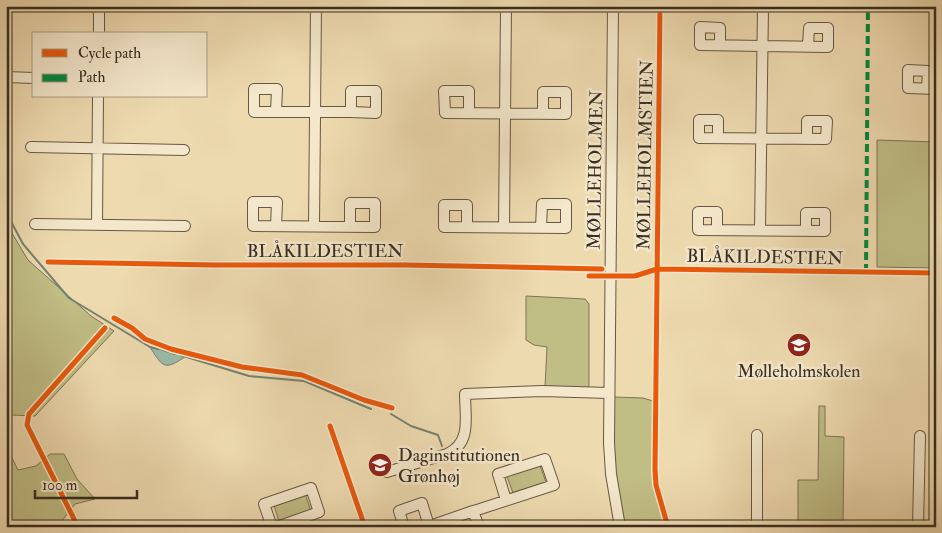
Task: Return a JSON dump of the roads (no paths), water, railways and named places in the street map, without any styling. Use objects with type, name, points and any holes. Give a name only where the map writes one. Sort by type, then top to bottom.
[{"type":"street","points":[[99,6],[99,32]]},
{"type":"street","points":[[314,226],[316,6]]},
{"type":"street","points":[[504,227],[506,6]]},
{"type":"street","name":"MØLLEHOLMEN","points":[[613,6],[609,444],[611,474],[620,527]]},
{"type":"street","points":[[760,230],[764,6]]},
{"type":"street","points":[[720,45],[808,46]]},
{"type":"street","points":[[6,77],[32,78]]},
{"type":"street","points":[[97,225],[98,98]]},
{"type":"street","points":[[276,112],[351,112]]},
{"type":"street","points":[[469,112],[543,113]]},
{"type":"street","points":[[718,138],[807,139]]},
{"type":"street","points":[[31,147],[184,150]]},
{"type":"street","points":[[35,224],[185,226]]},
{"type":"street","points":[[276,226],[350,226]]},
{"type":"street","points":[[467,227],[541,228]]},
{"type":"street","points":[[717,230],[806,231]]},
{"type":"street","points":[[387,472],[454,451],[465,436],[464,394],[542,391],[609,393]]},
{"type":"street","points":[[757,435],[757,527]]},
{"type":"street","points":[[918,527],[920,436]]},
{"type":"street","points":[[404,527],[399,511],[422,503],[428,526],[554,485],[545,459],[498,474],[506,500]]},
{"type":"street","points":[[272,527],[264,504],[311,488],[319,512],[277,527]]},
{"type":"street","points":[[474,511],[479,527]]},
{"type":"waterway","points":[[6,212],[23,244],[69,298],[150,347],[158,349]]},
{"type":"waterway","points":[[163,350],[175,354]]},
{"type":"waterway","points":[[180,355],[249,376],[304,381],[371,409]]},
{"type":"waterway","points":[[391,414],[411,426],[438,435],[442,446]]},
{"type":"place","name":"Mølleholmskolen","points":[[799,345]]},
{"type":"place","name":"Daginstitutionen Grønhøj","points":[[380,465]]}]
